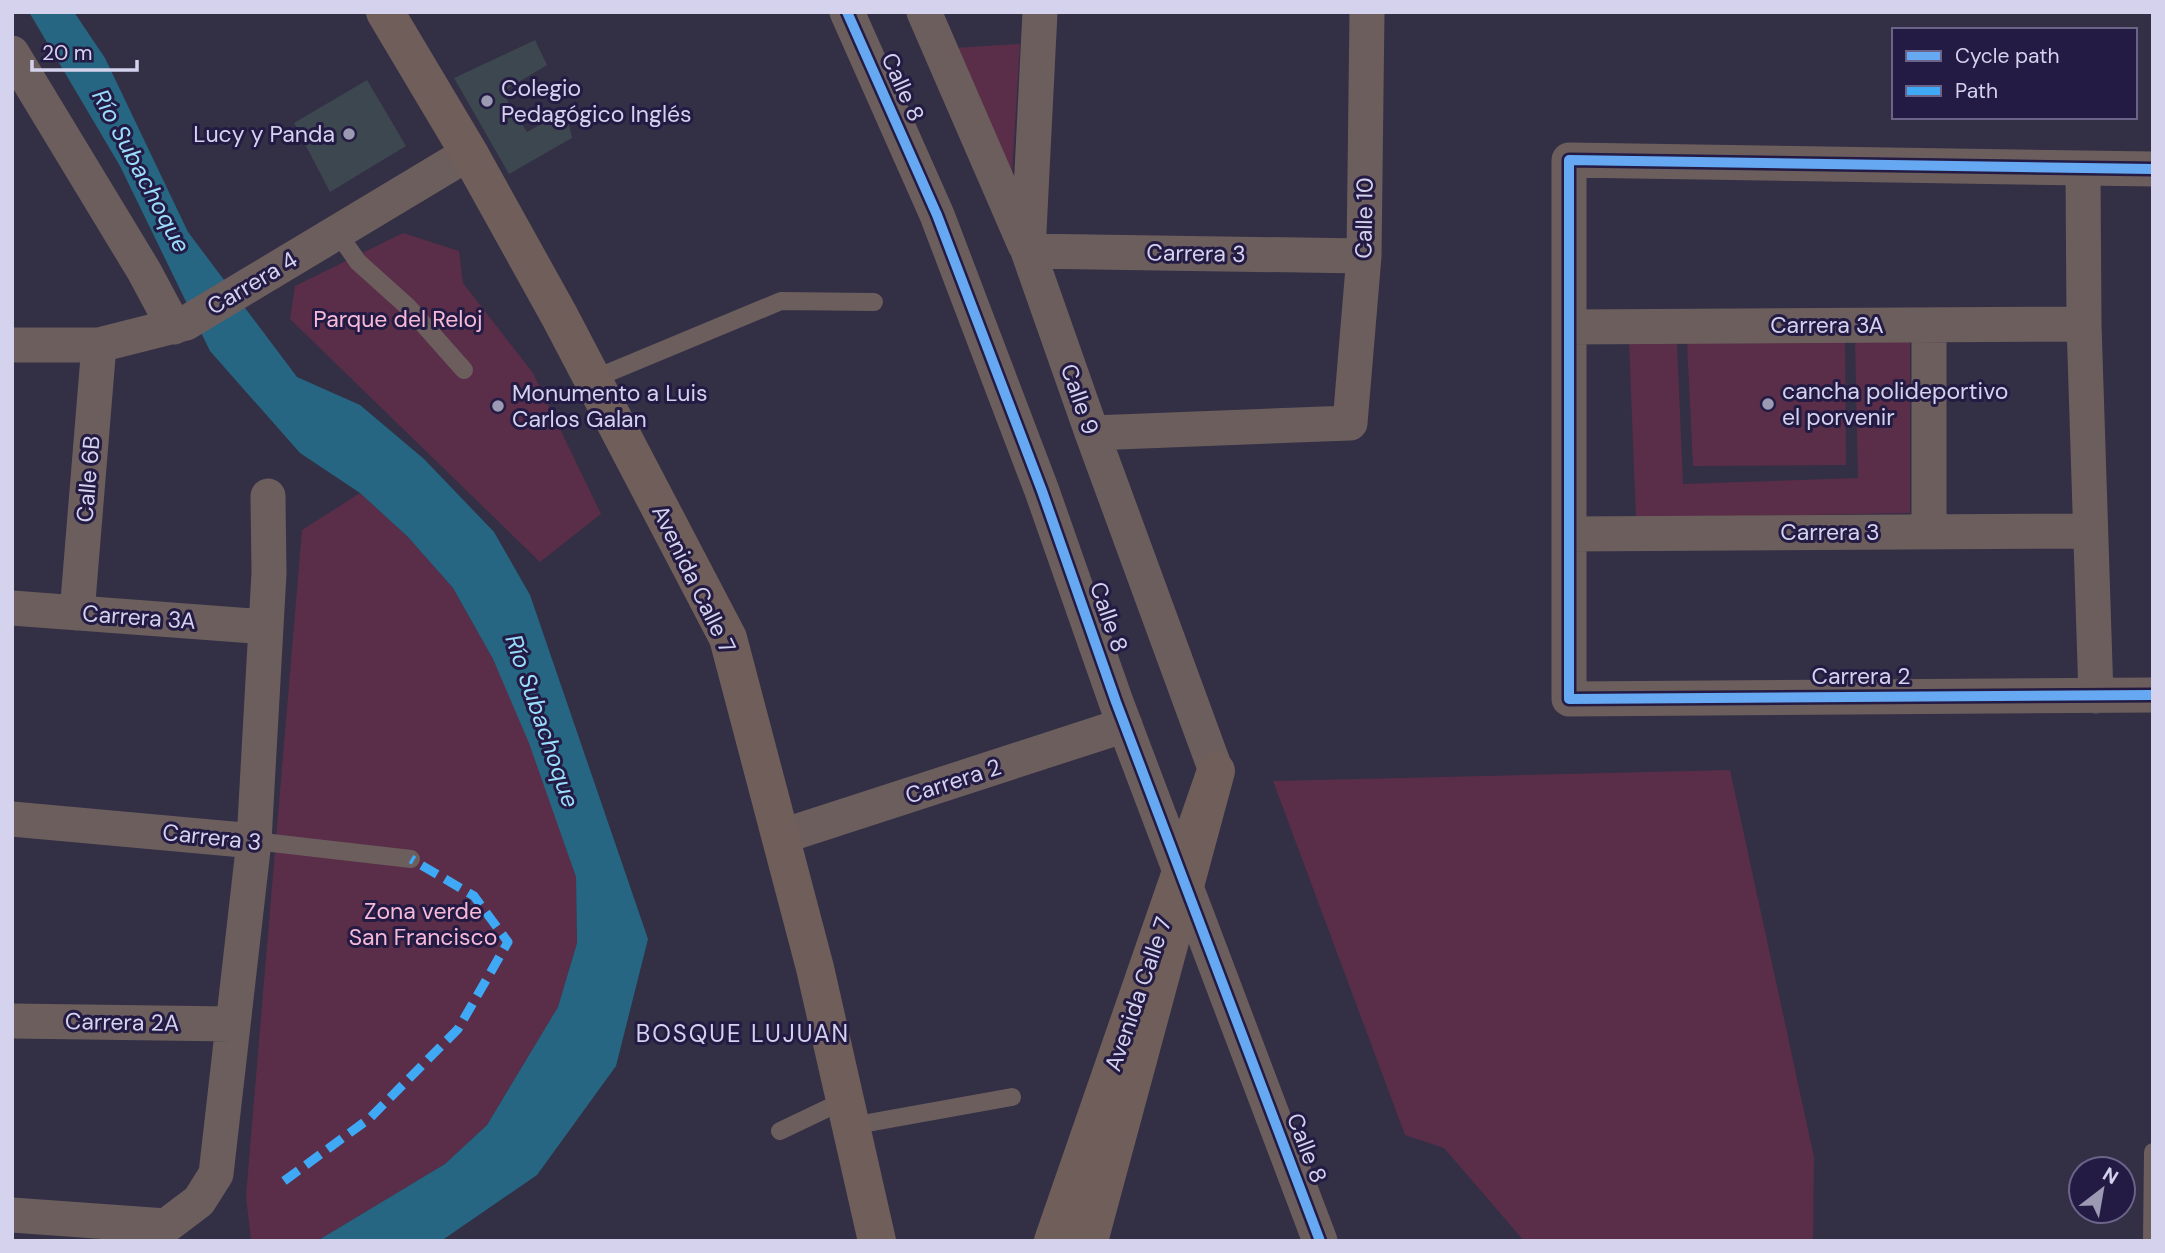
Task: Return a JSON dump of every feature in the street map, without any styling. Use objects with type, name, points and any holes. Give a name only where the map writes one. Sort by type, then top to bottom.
[{"type":"main road","name":"Avenida Calle 7","points":[[385,12],[470,153],[560,317],[728,638],[815,968],[877,1241]]},
{"type":"main road","name":"Avenida Calle 7","points":[[1053,1241],[1216,771]]},
{"type":"main road","name":"Avenida Calle 7","points":[[1088,1241],[1216,771]]},
{"type":"street","name":"Calle 8","points":[[847,12],[937,215],[1320,1241]]},
{"type":"street","points":[[924,12],[1028,251]]},
{"type":"street","name":"Calle 9","points":[[1040,12],[1028,251],[1216,771]]},
{"type":"street","name":"Calle 10","points":[[1092,433],[1350,423],[1364,256],[1367,12]]},
{"type":"street","points":[[12,53],[144,271],[180,325]]},
{"type":"street","name":"Carrera 4","points":[[12,345],[99,345],[180,325],[470,153]]},
{"type":"street","points":[[1569,534],[1569,160],[2153,169]]},
{"type":"street","points":[[2083,169],[2084,324],[2096,696]]},
{"type":"street","name":"Carrera 3","points":[[1028,251],[1364,256]]},
{"type":"street","name":"Carrera 3A","points":[[1569,327],[2084,324]]},
{"type":"street","points":[[1929,325],[1929,532]]},
{"type":"street","name":"Calle 6B","points":[[77,612],[99,345]]},
{"type":"street","points":[[12,1215],[166,1226],[199,1201],[216,1174],[254,841],[266,627],[268,496]]},
{"type":"street","name":"Carrera 3","points":[[1569,534],[2091,531]]},
{"type":"street","name":"Carrera 2","points":[[1569,534],[1569,699],[2153,695]]},
{"type":"street","name":"Carrera 3A","points":[[12,608],[266,627]]},
{"type":"street","name":"Carrera 2","points":[[780,837],[1125,724]]},
{"type":"street","name":"Carrera 3","points":[[12,818],[254,841]]},
{"type":"street","name":"Carrera 2A","points":[[12,1021],[232,1024]]},
{"type":"lane","points":[[337,232],[358,262],[408,307],[464,370]]},
{"type":"lane","points":[[591,380],[782,301],[874,302]]},
{"type":"lane","name":"Carrera 3","points":[[254,841],[411,859]]},
{"type":"lane","points":[[780,1131],[848,1113],[1012,1097]]},
{"type":"lane","points":[[2152,1229],[2153,1152]]},
{"type":"green space","points":[[1020,44],[1012,174],[954,48]]},
{"type":"green space","name":"Parque del Reloj","points":[[403,233],[459,251],[463,283],[533,373],[601,514],[540,562],[290,319],[295,286]]},
{"type":"green space","name":"cancha polideportivo el porvenir","points":[[1845,337],[1846,465],[1693,466],[1687,342]]},
{"type":"green space","points":[[1910,337],[1910,513],[1636,518],[1629,342],[1677,344],[1683,484],[1858,478],[1855,339]]},
{"type":"green space","name":"Zona verde San Francisco","points":[[360,493],[408,537],[453,588],[493,659],[530,743],[576,877],[577,943],[558,1007],[487,1125],[445,1164],[317,1241],[251,1241],[246,1196],[302,530]]},
{"type":"green space","points":[[1730,770],[1814,1157],[1813,1241],[1524,1241],[1444,1148],[1405,1135],[1273,781]]},
{"type":"water","name":"Río Subachoque","points":[[29,12],[74,12],[105,58],[188,232],[297,377],[360,405],[424,459],[494,532],[530,595],[648,939],[616,1066],[537,1175],[441,1241],[317,1241],[445,1164],[487,1125],[558,1007],[577,943],[576,877],[529,743],[493,659],[453,588],[408,537],[360,493],[300,453],[210,351],[120,166]]},
{"type":"building","name":"Colegio Pedagógico Inglés","points":[[535,40],[547,65],[502,92],[527,132],[566,110],[572,138],[509,174],[454,78]]},
{"type":"building","name":"Lucy y Panda","points":[[367,80],[406,146],[330,192],[294,123]]},
{"type":"marked path","points":[[284,1181],[370,1118],[458,1029],[508,942],[474,896],[411,859]]},
{"type":"cycle path","points":[[847,12],[937,215],[1042,491],[1116,702],[1320,1241]]},
{"type":"cycle path","points":[[2153,169],[1569,160],[1569,699],[2153,695]]},
{"type":"place","name":"Colegio Pedagógico Inglés","points":[[487,101]]},
{"type":"place","name":"Lucy y Panda","points":[[349,134]]},
{"type":"place","name":"cancha polideportivo el porvenir","points":[[1768,404]]},
{"type":"place","name":"Monumento a Luis Carlos Galan","points":[[498,406]]},
{"type":"district","name":"BOSQUE LUJUAN","points":[[743,1034]]}]
